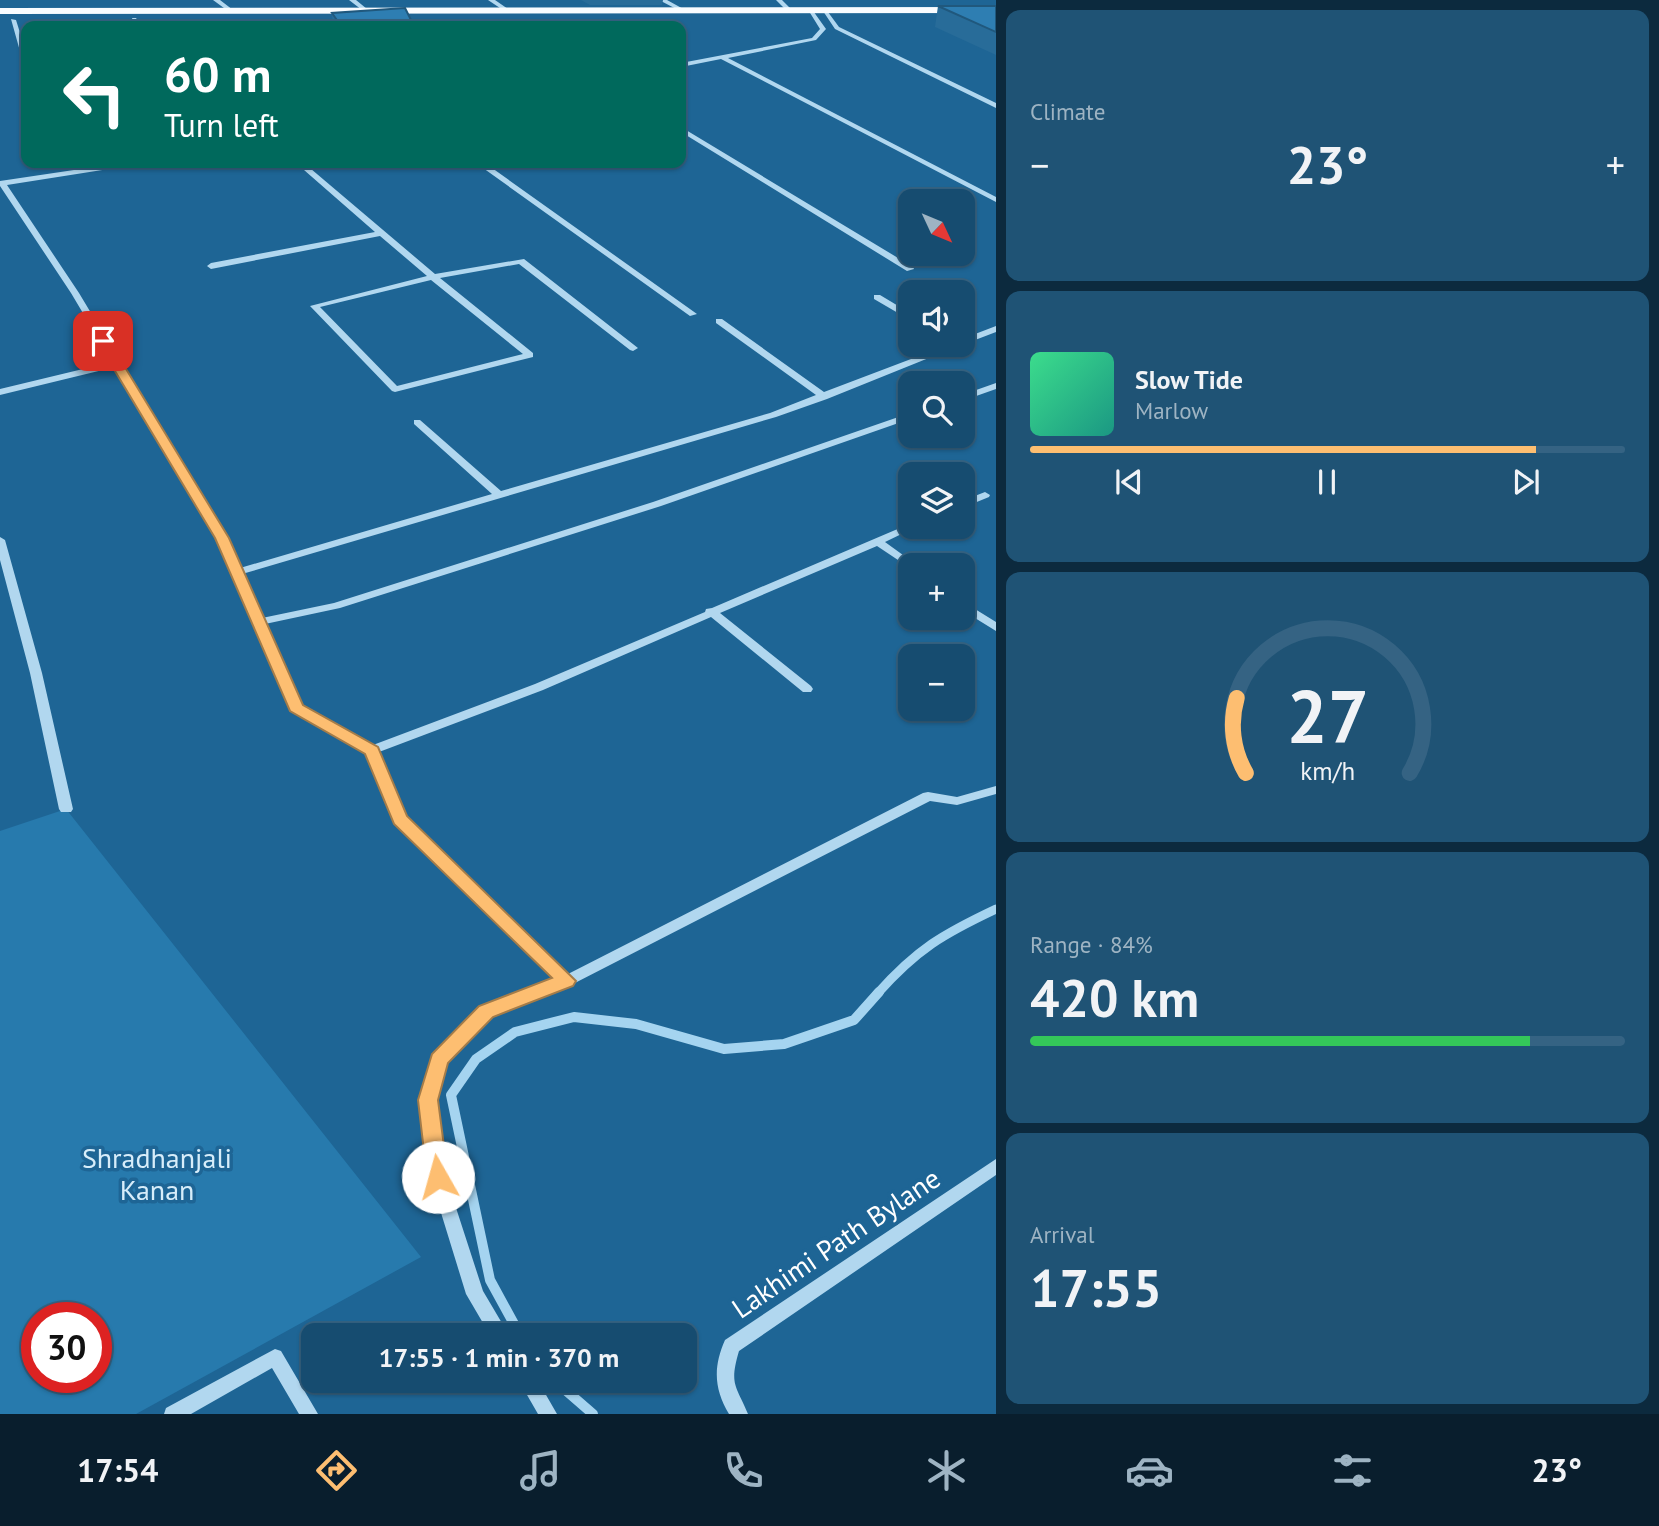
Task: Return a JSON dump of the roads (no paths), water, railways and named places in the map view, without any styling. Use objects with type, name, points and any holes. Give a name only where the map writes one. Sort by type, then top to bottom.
[{"type":"main road","points":[[0,11],[788,9],[812,13]]},
{"type":"main road","points":[[271,21],[996,10]]},
{"type":"main road","points":[[825,13],[996,17]]},
{"type":"main road","points":[[0,20],[54,21]]},
{"type":"street","points":[[216,0],[230,10]]},
{"type":"street","points":[[352,0],[364,9]]},
{"type":"street","points":[[491,0],[505,9]]},
{"type":"street","points":[[662,0],[684,11]]},
{"type":"street","points":[[779,0],[788,9]]},
{"type":"street","points":[[686,64],[814,39],[822,29],[812,13]]},
{"type":"street","points":[[825,13],[837,28],[996,106]]},
{"type":"street","points":[[13,20],[21,46]]},
{"type":"street","points":[[722,57],[996,200]]},
{"type":"street","points":[[686,132],[911,270]]},
{"type":"street","points":[[102,168],[1,184],[117,364],[222,538],[296,708],[372,750],[400,819],[566,981]]},
{"type":"street","points":[[306,168],[433,277],[530,355],[396,389],[314,306],[433,277],[521,261],[633,348]]},
{"type":"street","points":[[487,168],[693,314]]},
{"type":"street","points":[[211,266],[381,233]]},
{"type":"street","points":[[877,298],[898,310]]},
{"type":"street","points":[[719,321],[824,397]]},
{"type":"street","points":[[975,337],[996,329]]},
{"type":"street","points":[[237,572],[773,415],[926,357]]},
{"type":"street","points":[[0,392],[117,364]]},
{"type":"street","points":[[975,393],[996,386]]},
{"type":"street","points":[[258,622],[335,607],[657,504],[898,420]]},
{"type":"street","points":[[417,422],[499,495]]},
{"type":"street","points":[[975,499],[985,495]]},
{"type":"street","points":[[372,750],[539,687],[710,611],[898,532]]},
{"type":"street","points":[[0,540],[36,673],[66,809]]},
{"type":"street","points":[[877,541],[898,556]]},
{"type":"street","points":[[710,611],[807,689]]},
{"type":"street","points":[[975,613],[996,628]]},
{"type":"street","points":[[493,1323],[475,1294],[438,1177],[428,1100],[439,1059],[486,1012],[566,981],[928,796],[957,801],[996,790]]},
{"type":"street","name":"Lakhimi Path Bylane","points":[[738,1414],[725,1394],[724,1367],[731,1346],[996,1166]]},
{"type":"street","points":[[173,1414],[275,1357],[309,1414]]},
{"type":"street","points":[[535,1393],[548,1414]]},
{"type":"waterway","points":[[877,994],[918,954],[961,926],[996,909]]},
{"type":"waterway","points":[[513,1323],[490,1280],[451,1095],[476,1059],[515,1032],[574,1017],[636,1024],[724,1049],[784,1044],[854,1020],[879,992]]},
{"type":"waterway","points":[[569,1393],[593,1414]]},
{"type":"park label","name":"Shradhanjali Kanan","points":[[157,1174]]}]
